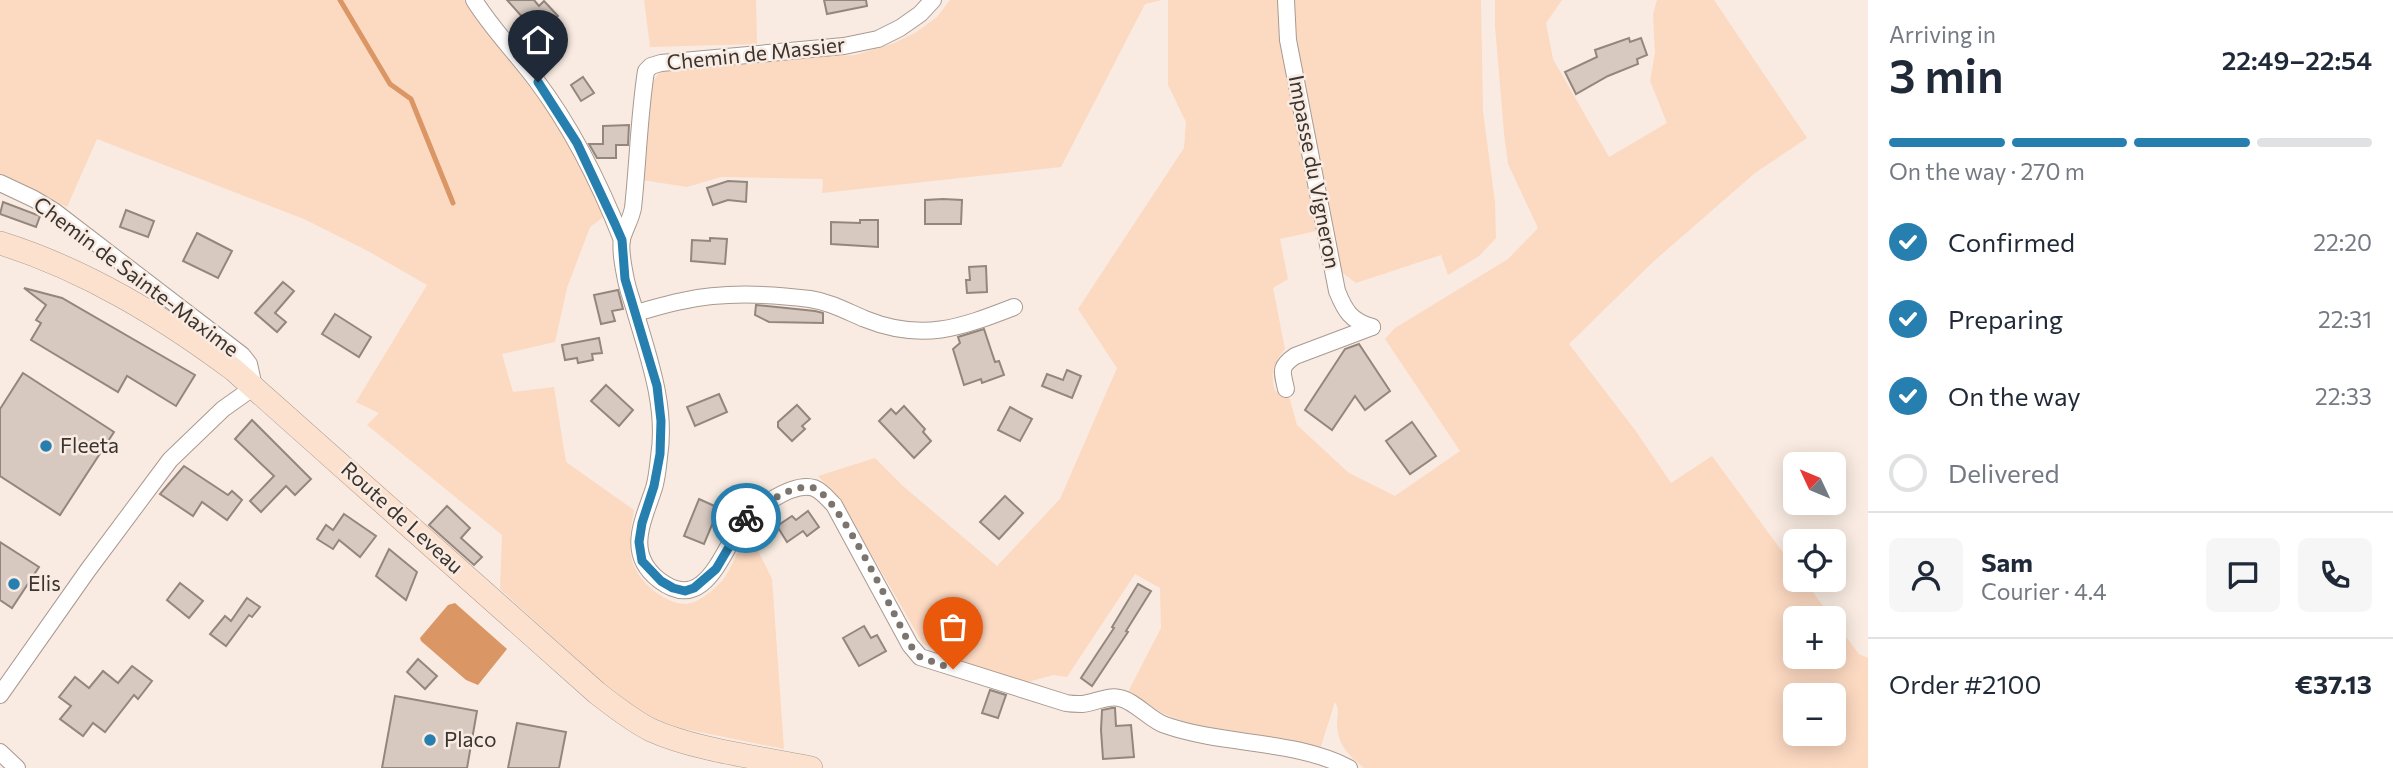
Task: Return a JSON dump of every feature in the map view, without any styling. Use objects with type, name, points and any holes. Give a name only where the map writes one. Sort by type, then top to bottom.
[{"type":"street","points":[[474,0],[538,82],[577,143],[622,240]]},
{"type":"street","name":"Chemin de Massier","points":[[933,0],[910,21],[878,39],[844,46],[736,55],[651,66],[646,71],[632,213],[622,240],[625,279],[657,386],[661,421],[660,454],[654,486],[642,523],[639,551],[642,561],[661,581],[685,591],[694,588],[716,569],[738,530],[755,510],[794,490],[814,488],[834,505],[910,645],[920,657],[1066,703],[1083,704],[1123,698],[1153,720],[1166,725],[1232,742],[1326,757],[1349,768]]},
{"type":"street","name":"Impasse du Vigneron","points":[[1286,0],[1288,40],[1337,291],[1349,315],[1360,324],[1372,327],[1295,356],[1286,362],[1282,370],[1286,389]]},
{"type":"street","name":"Chemin de Sainte-Maxime","points":[[0,183],[54,211],[213,331],[249,364],[254,387]]},
{"type":"street","name":"Route de Leveau","points":[[0,243],[62,267],[126,298],[193,339],[254,387],[597,693],[626,715],[673,738],[811,768]]},
{"type":"street","points":[[636,313],[684,300],[730,295],[810,299],[830,303],[865,319],[900,329],[930,332],[968,325],[1014,307]]},
{"type":"street","points":[[0,695],[80,580],[170,460],[223,409],[254,387]]},
{"type":"street","points":[[0,752],[17,768]]},
{"type":"shaded area","points":[[0,0],[464,0],[556,122],[588,175],[606,215],[590,227],[567,288],[555,342],[502,354],[513,392],[554,387],[566,462],[634,510],[630,539],[632,561],[644,581],[663,597],[686,604],[713,590],[729,571],[747,528],[772,579],[784,749],[680,728],[654,718],[634,706],[599,679],[500,589],[502,535],[367,425],[379,413],[356,402],[427,285],[304,219],[97,139],[67,207],[0,174]]},
{"type":"shaded area","points":[[644,0],[756,0],[757,44],[650,47]]},
{"type":"shaded area","points":[[950,0],[1162,0],[1145,4],[1061,167],[822,193],[823,179],[721,177],[687,187],[642,180],[649,92],[656,77],[669,66],[855,55],[892,44],[915,33],[937,17]]},
{"type":"shaded area","points":[[1168,0],[1282,0],[1299,132],[1316,231],[1280,239],[1288,279],[1273,288],[1285,349],[1274,369],[1275,391],[1289,396],[1297,425],[1349,473],[1395,496],[1460,451],[1385,339],[1395,328],[1508,259],[1538,228],[1508,164],[1495,0],[1562,0],[1546,23],[1553,59],[1609,157],[1667,123],[1650,81],[1655,53],[1653,14],[1657,0],[1714,0],[1807,138],[1755,173],[1654,261],[1569,344],[1635,430],[1671,483],[1712,456],[1783,553],[1783,592],[1813,592],[1823,606],[1783,606],[1783,669],[1846,669],[1846,637],[1859,654],[1868,658],[1868,768],[1364,768],[1342,744],[1335,702],[1320,749],[1199,728],[1162,713],[1128,692],[1161,628],[1160,588],[1135,574],[1067,677],[1053,675],[1028,682],[945,659],[922,642],[839,498],[818,476],[875,458],[903,486],[997,566],[1060,499],[1117,368],[1078,309],[1184,148],[1186,122],[1168,85]]},
{"type":"shaded area","points":[[1294,0],[1481,0],[1483,111],[1495,202],[1496,238],[1479,256],[1448,275],[1441,255],[1356,283],[1340,271],[1293,39]]},
{"type":"shaded area","points":[[455,603],[507,649],[478,685],[466,680],[420,638],[448,605]]},
{"type":"building","points":[[507,0],[534,0],[539,6],[544,1],[558,16],[553,21],[558,26],[552,31],[559,38],[549,47]]},
{"type":"building","points":[[824,0],[866,0],[867,6],[827,14]]},
{"type":"building","points":[[1629,38],[1630,42],[1641,38],[1647,55],[1637,59],[1638,64],[1608,76],[1576,94],[1565,72],[1597,57],[1595,50]]},
{"type":"building","points":[[583,77],[594,93],[581,101],[571,85]]},
{"type":"building","points":[[629,125],[628,145],[616,145],[616,158],[597,158],[589,144],[603,144],[603,126]]},
{"type":"building","points":[[728,181],[747,182],[746,202],[728,200],[713,205],[707,188]]},
{"type":"building","points":[[925,200],[962,200],[961,224],[925,224]]},
{"type":"building","points":[[3,202],[40,216],[36,227],[0,214]]},
{"type":"building","points":[[126,210],[154,221],[148,237],[120,227]]},
{"type":"building","points":[[860,220],[878,220],[878,247],[831,244],[831,222],[860,223]]},
{"type":"building","points":[[197,233],[232,251],[218,278],[183,261]]},
{"type":"building","points":[[710,238],[727,239],[725,264],[691,261],[692,240],[710,241]]},
{"type":"building","points":[[986,266],[987,292],[967,293],[969,267]]},
{"type":"building","points":[[283,282],[294,291],[275,313],[286,322],[277,332],[255,313]]},
{"type":"building","points":[[24,288],[62,298],[195,375],[176,406],[127,376],[118,392],[31,340],[41,323],[36,320],[46,305]]},
{"type":"building","points":[[618,290],[623,309],[612,311],[615,321],[601,324],[594,295]]},
{"type":"building","points":[[756,305],[823,313],[823,323],[769,322],[755,315]]},
{"type":"building","points":[[335,314],[371,337],[359,357],[322,334]]},
{"type":"building","points":[[984,329],[995,362],[999,361],[1004,375],[982,383],[981,379],[964,385],[953,349],[960,343],[958,337]]},
{"type":"building","points":[[599,338],[602,353],[592,354],[593,360],[578,363],[577,358],[565,360],[562,345]]},
{"type":"building","points":[[1359,344],[1390,391],[1365,410],[1355,396],[1332,430],[1305,410],[1345,349]]},
{"type":"building","points":[[1067,370],[1081,376],[1072,398],[1042,386],[1047,374],[1063,380]]},
{"type":"building","points":[[23,373],[114,432],[60,515],[0,476],[0,409]]},
{"type":"building","points":[[606,385],[633,410],[619,426],[591,401]]},
{"type":"building","points":[[719,394],[727,412],[695,426],[687,407]]},
{"type":"building","points":[[797,405],[810,419],[802,426],[805,429],[792,441],[778,427],[778,422]]},
{"type":"building","points":[[904,406],[925,429],[923,432],[931,441],[914,458],[879,421],[891,409],[896,414]]},
{"type":"building","points":[[1010,407],[1032,419],[1020,441],[998,430]]},
{"type":"building","points":[[252,420],[311,479],[295,495],[286,486],[261,512],[250,501],[274,476],[235,439]]},
{"type":"building","points":[[1412,422],[1436,456],[1410,474],[1386,441]]},
{"type":"building","points":[[184,466],[228,495],[232,491],[242,500],[227,520],[202,502],[193,516],[160,494]]},
{"type":"building","points":[[1005,496],[1023,513],[999,539],[980,522]]},
{"type":"building","points":[[699,499],[719,508],[704,544],[684,536]]},
{"type":"building","points":[[447,506],[470,528],[461,538],[482,557],[474,565],[429,525]]},
{"type":"building","points":[[808,511],[819,527],[807,536],[803,531],[787,542],[777,526],[792,516],[796,520]]},
{"type":"building","points":[[344,514],[376,536],[360,557],[339,540],[333,549],[317,539],[326,525],[333,530]]},
{"type":"building","name":"Elis","points":[[0,542],[39,567],[12,608],[0,600]]},
{"type":"building","points":[[389,549],[417,572],[406,600],[376,576]]},
{"type":"building","points":[[180,583],[203,601],[189,618],[167,600]]},
{"type":"building","points":[[1138,584],[1151,591],[1092,686],[1081,678],[1114,628],[1112,627]]},
{"type":"building","points":[[247,598],[260,607],[252,617],[249,615],[226,646],[210,634],[225,616],[231,621]]},
{"type":"building","points":[[864,626],[871,638],[877,635],[886,651],[859,666],[843,638]]},
{"type":"building","points":[[418,659],[437,676],[425,689],[407,672]]},
{"type":"building","points":[[132,666],[152,681],[138,699],[134,695],[105,732],[93,723],[83,736],[60,719],[71,706],[59,697],[75,677],[89,688],[103,671],[118,683]]},
{"type":"building","points":[[990,690],[1006,695],[998,718],[982,713]]},
{"type":"building","name":"Placo","points":[[395,696],[477,711],[467,768],[382,768]]},
{"type":"building","points":[[1115,708],[1116,726],[1131,725],[1134,757],[1103,759],[1102,710]]},
{"type":"building","name":"Placo","points":[[517,723],[566,732],[559,768],[508,768]]},
{"type":"waterway","points":[[340,0],[390,84],[411,99],[453,203]]},
{"type":"way so far","points":[[746,518],[755,510],[794,490],[806,487],[822,493],[834,505],[847,526],[910,645],[920,657],[953,669]]},
{"type":"place","name":"Fleeta","points":[[46,446]]},
{"type":"place","name":"Elis","points":[[14,584]]},
{"type":"place","name":"Placo","points":[[430,740]]},
{"type":"route","points":[[538,82],[577,143],[622,240],[625,279],[657,386],[661,421],[660,454],[654,486],[642,523],[639,551],[642,561],[661,581],[673,588],[685,591],[694,588],[716,569],[746,518]]}]
